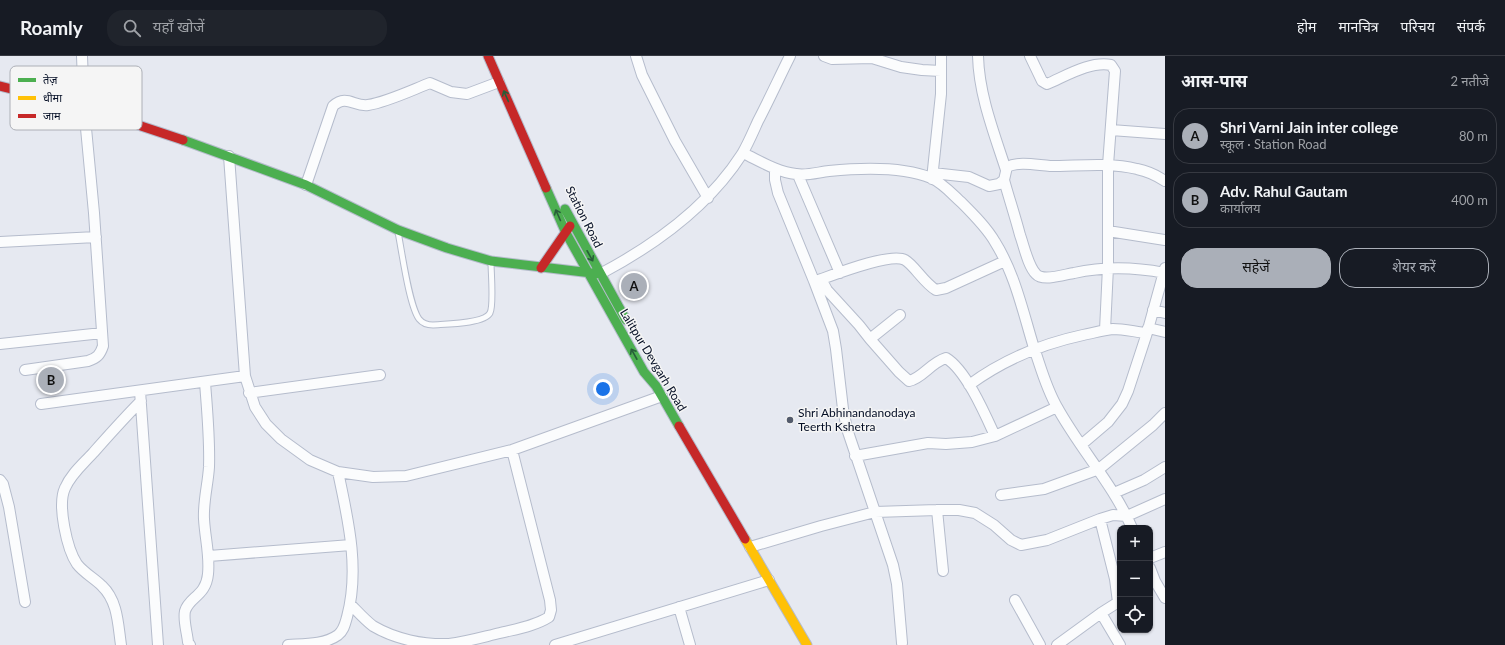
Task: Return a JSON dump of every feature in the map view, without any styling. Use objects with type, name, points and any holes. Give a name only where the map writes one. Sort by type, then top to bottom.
[{"type":"main road","name":"Lalitpur Devgarh Road","points":[[488,56],[566,233],[644,372],[662,396],[807,645]]},
{"type":"main road","name":"Station Road","points":[[498,56],[572,224],[651,366],[656,386]]},
{"type":"main road","points":[[0,86],[10,88]]},
{"type":"main road","points":[[142,127],[229,156],[306,185],[398,230],[447,248],[491,261],[600,274]]},
{"type":"main road","points":[[541,268],[572,224]]},
{"type":"street","points":[[82,56],[82,66]]},
{"type":"street","points":[[636,56],[642,75],[675,141],[708,198]]},
{"type":"street","points":[[600,274],[646,248],[708,198],[730,172],[743,153],[790,56]]},
{"type":"street","points":[[824,56],[832,59],[872,58],[901,67],[941,72]]},
{"type":"street","points":[[933,176],[941,94],[941,56]]},
{"type":"street","points":[[978,56],[978,70],[983,98],[1027,257],[1036,274],[1040,277],[1048,278],[1108,267],[1165,271],[1128,391],[1122,404],[1108,422],[1081,445]]},
{"type":"street","points":[[1030,56],[1042,81],[1047,84],[1090,66],[1103,64],[1111,65],[1115,71],[1108,165],[1108,267],[1106,330]]},
{"type":"street","points":[[306,185],[333,106],[339,101],[345,100],[367,105],[430,83],[451,92],[467,94],[499,82]]},
{"type":"street","points":[[25,370],[88,361],[96,358],[100,354],[103,346],[96,237],[86,130]]},
{"type":"street","points":[[1110,130],[1165,134]]},
{"type":"street","points":[[743,153],[775,169],[798,175],[830,171],[889,169],[933,176],[969,177],[989,186],[999,184],[1005,175],[1007,167],[1013,164],[1050,166],[1108,165],[1136,169],[1154,174],[1165,181]]},
{"type":"street","points":[[229,156],[245,376],[249,393],[255,407],[266,424],[281,439],[310,460],[338,472],[373,477],[406,476],[512,450],[662,396]]},
{"type":"street","points":[[775,169],[775,180],[778,193],[818,280],[833,331],[847,429],[893,565],[897,584],[902,642]]},
{"type":"street","points":[[798,175],[840,273]]},
{"type":"street","points":[[933,176],[972,214],[995,242],[1012,276],[1045,382],[1057,406],[1081,445],[1099,469],[1114,493],[1131,525]]},
{"type":"street","points":[[1108,231],[1165,240]]},
{"type":"street","points":[[0,242],[96,237]]},
{"type":"street","points":[[818,280],[862,265],[893,258],[900,258],[906,260],[929,286],[936,290],[946,288],[1005,261]]},
{"type":"street","points":[[818,280],[860,325],[870,339],[899,372],[909,381],[915,380],[937,360],[946,358],[952,362],[969,385],[995,436]]},
{"type":"street","points":[[1153,310],[1165,313]]},
{"type":"street","points":[[870,339],[900,315]]},
{"type":"street","points":[[969,385],[1003,363],[1035,348],[1066,339],[1115,329],[1165,332]]},
{"type":"street","points":[[0,344],[102,333]]},
{"type":"street","points":[[249,393],[380,375]]},
{"type":"street","points":[[41,404],[140,396],[205,382],[245,376]]},
{"type":"street","points":[[190,645],[188,642],[184,615],[188,605],[200,594],[206,585],[208,575],[209,556],[204,518],[209,467],[209,437],[205,382]]},
{"type":"street","points":[[121,645],[113,601],[102,585],[78,565],[72,555],[64,520],[62,501],[64,489],[74,473],[140,396]]},
{"type":"street","points":[[140,396],[158,645]]},
{"type":"street","points":[[855,456],[928,443],[946,444],[972,442],[995,436],[1057,406]]},
{"type":"street","points":[[1001,495],[1044,489],[1099,469],[1165,413]]},
{"type":"street","points":[[350,605],[372,625],[408,641],[428,645],[463,642],[529,626],[549,617],[551,610],[550,600],[512,450]]},
{"type":"street","points":[[1114,493],[1144,480],[1165,467]]},
{"type":"street","points":[[288,645],[315,643],[332,639],[344,628],[350,605],[353,567],[351,544],[338,472]]},
{"type":"street","points":[[0,480],[3,484],[9,507],[25,602]]},
{"type":"street","points":[[750,548],[821,526],[875,512],[937,510],[959,510],[975,513],[1011,540],[1021,544],[1047,540],[1114,515],[1127,516],[1165,499]]},
{"type":"street","points":[[937,510],[944,571]]},
{"type":"street","points":[[1100,519],[1118,597]]},
{"type":"street","points":[[209,556],[351,544]]},
{"type":"street","points":[[1153,557],[1165,552]]},
{"type":"street","points":[[555,645],[769,580]]},
{"type":"street","points":[[1153,583],[1165,598]]},
{"type":"street","points":[[1015,600],[1040,645]]},
{"type":"street","points":[[1058,645],[1101,613],[1117,603]]},
{"type":"street","points":[[679,607],[690,645]]},
{"type":"street","points":[[1101,613],[1120,645]]},
{"type":"lane","points":[[398,230],[411,299],[416,314],[425,324],[433,325],[485,318],[490,313],[492,303],[491,261]]},
{"type":"traffic: fast","points":[[183,140],[306,185],[398,230],[447,248],[491,261],[600,274]]},
{"type":"traffic: fast","points":[[546,188],[566,233],[644,372],[656,386],[679,426]]},
{"type":"traffic: fast","points":[[565,209],[626,320]]},
{"type":"traffic: slow","points":[[745,539],[807,645]]},
{"type":"traffic: jam","points":[[488,56],[546,188]]},
{"type":"traffic: jam","points":[[0,86],[10,88]]},
{"type":"traffic: jam","points":[[142,126],[183,140]]},
{"type":"traffic: jam","points":[[541,268],[570,226]]},
{"type":"traffic: jam","points":[[679,426],[745,539]]},
{"type":"place","name":"Shri Varni Jain inter college","points":[[634,286]]},
{"type":"place","name":"Adv. Rahul Gautam","points":[[51,380]]},
{"type":"place","name":"Shri Abhinandanodaya Teerth Kshetra","points":[[790,420]]}]
